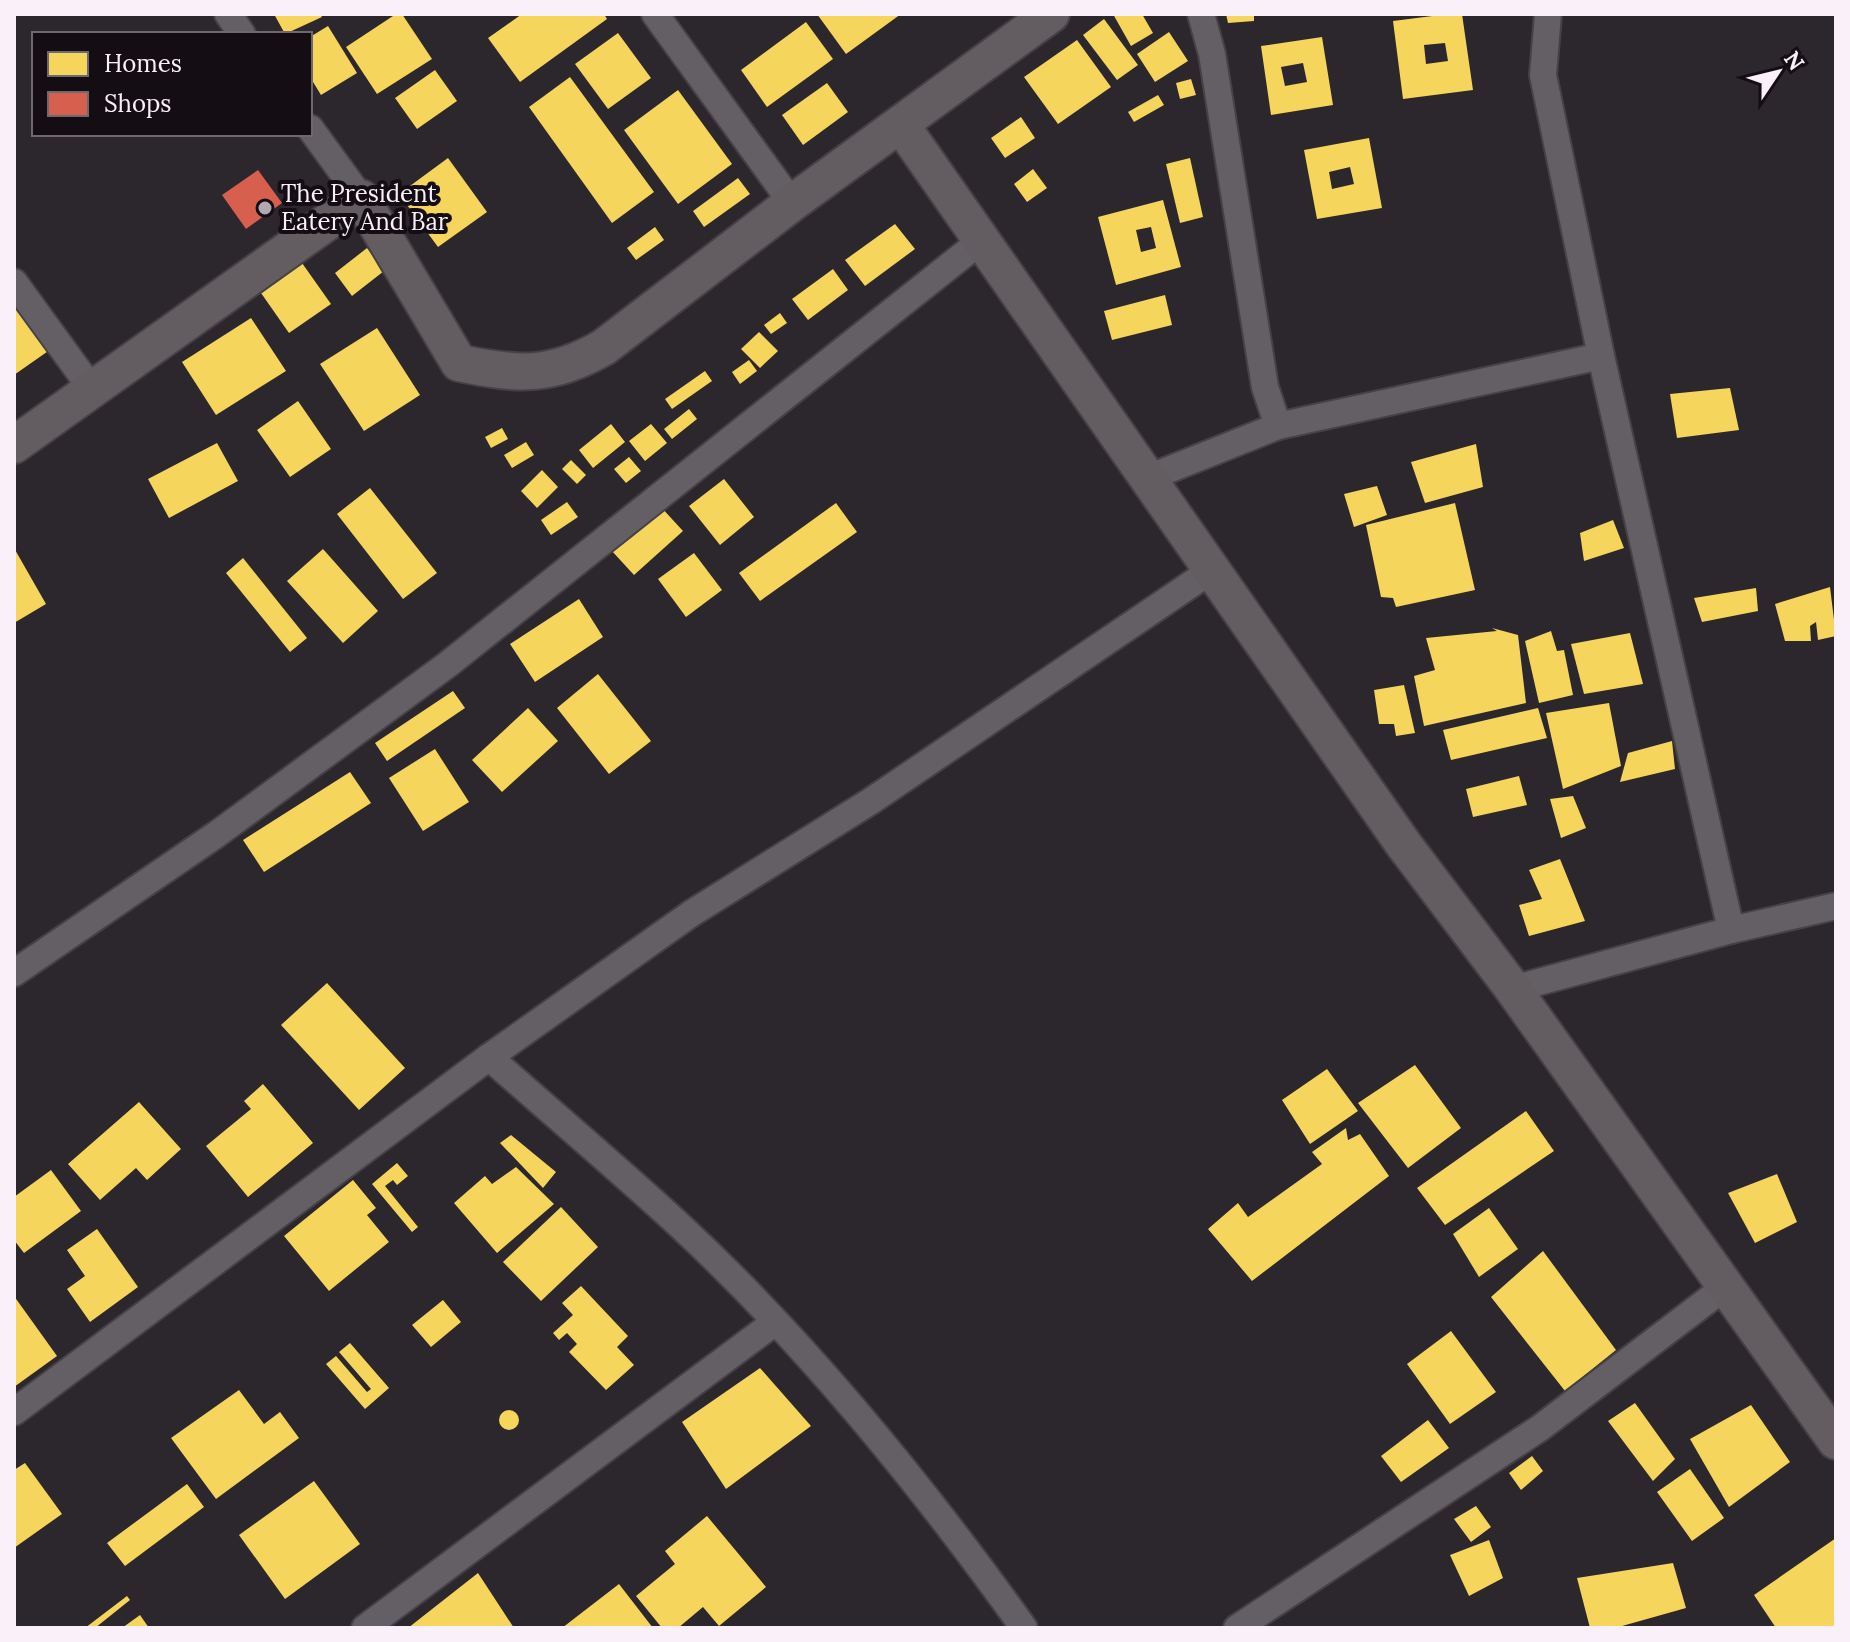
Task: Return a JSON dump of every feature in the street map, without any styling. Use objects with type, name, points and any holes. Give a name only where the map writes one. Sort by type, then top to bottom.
[{"type":"street","points":[[228,14],[241,32]]},
{"type":"street","points":[[655,14],[792,203]]},
{"type":"street","points":[[312,131],[361,198],[459,363],[506,373],[537,372],[575,364],[604,347],[792,203],[1051,14]]},
{"type":"street","points":[[1201,14],[1212,54],[1265,387],[1278,426]]},
{"type":"street","points":[[1548,14],[1543,75],[1601,356],[1731,930]]},
{"type":"street","points":[[901,125],[1404,845],[1513,989],[1836,1441]]},
{"type":"street","points":[[14,445],[361,198]]},
{"type":"street","points":[[14,973],[217,834],[447,665],[982,240]]},
{"type":"street","points":[[14,282],[91,388]]},
{"type":"street","points":[[1148,478],[1278,426],[1601,356]]},
{"type":"street","points":[[14,1412],[489,1057],[692,913],[871,801],[1212,570]]},
{"type":"street","points":[[1513,989],[1731,930],[1836,906]]},
{"type":"street","points":[[489,1057],[677,1223],[775,1322],[930,1501],[1012,1624]]},
{"type":"street","points":[[1237,1628],[1540,1428],[1725,1287]]},
{"type":"street","points":[[365,1628],[775,1322]]},
{"type":"building: Homes","points":[[274,14],[320,14],[322,17],[289,32],[284,32]]},
{"type":"building: Homes","points":[[396,14],[402,14],[432,59],[377,94],[346,47]]},
{"type":"building: Homes","points":[[522,14],[604,14],[607,19],[520,82],[488,38]]},
{"type":"building: Homes","points":[[817,14],[901,14],[846,54]]},
{"type":"building: Homes","points":[[1113,14],[1142,14],[1153,33],[1131,46]]},
{"type":"building: Homes","points":[[1226,14],[1254,14],[1254,21],[1228,23]]},
{"type":"building: Homes","points":[[1462,14],[1473,90],[1403,99],[1393,21]],"holes":[[[1445,43],[1448,61],[1426,64],[1424,45]]]},
{"type":"building: Homes","points":[[1104,19],[1138,65],[1117,80],[1083,35]]},
{"type":"building: Homes","points":[[806,22],[833,59],[767,107],[741,70]]},
{"type":"building: Homes","points":[[328,26],[357,73],[321,95],[312,80],[312,36]]},
{"type":"building: Homes","points":[[1169,32],[1188,61],[1155,82],[1137,54]]},
{"type":"building: Homes","points":[[618,33],[651,78],[608,109],[575,64]]},
{"type":"building: Homes","points":[[1322,37],[1333,105],[1271,115],[1261,46]],"holes":[[[1303,63],[1307,82],[1285,86],[1281,67]]]},
{"type":"building: Homes","points":[[1077,40],[1111,87],[1058,124],[1024,77]]},
{"type":"building: Homes","points":[[435,70],[457,101],[417,129],[395,98]]},
{"type":"building: Homes","points":[[570,77],[654,192],[612,223],[529,107]]},
{"type":"building: Homes","points":[[1191,79],[1196,95],[1180,99],[1176,83]]},
{"type":"building: Homes","points":[[827,83],[848,112],[803,145],[782,115]]},
{"type":"building: Homes","points":[[678,90],[732,164],[678,204],[624,130]]},
{"type":"building: Homes","points":[[1158,95],[1164,105],[1134,122],[1128,112]]},
{"type":"building: Homes","points":[[1021,117],[1035,138],[1005,158],[991,138]]},
{"type":"building: Homes","points":[[1369,138],[1382,208],[1317,219],[1304,150]],"holes":[[[1350,167],[1354,184],[1332,189],[1329,172]]]},
{"type":"building: Homes","points":[[448,158],[487,212],[438,247],[399,194]]},
{"type":"building: Homes","points":[[1190,158],[1203,217],[1180,223],[1166,164]]},
{"type":"building: Homes","points":[[1033,169],[1047,188],[1027,202],[1014,184]]},
{"type":"building: Homes","points":[[738,178],[750,194],[704,227],[693,211]]},
{"type":"building: Homes","points":[[1163,200],[1181,267],[1116,285],[1098,217]],"holes":[[[1151,227],[1156,248],[1141,252],[1136,230]]]},
{"type":"building: Homes","points":[[895,224],[915,249],[865,286],[845,260]]},
{"type":"building: Homes","points":[[655,227],[664,240],[636,260],[627,248]]},
{"type":"building: Homes","points":[[367,248],[384,271],[352,296],[335,273]]},
{"type":"building: Homes","points":[[302,263],[331,304],[289,333],[261,293]]},
{"type":"building: Homes","points":[[833,269],[848,290],[808,320],[792,299]]},
{"type":"building: Homes","points":[[14,295],[54,347],[14,375]]},
{"type":"building: Homes","points":[[1165,295],[1172,325],[1112,340],[1104,311]]},
{"type":"building: Homes","points":[[780,313],[787,323],[771,334],[764,325]]},
{"type":"building: Homes","points":[[251,318],[286,371],[216,415],[182,362]]},
{"type":"building: Homes","points":[[377,328],[420,395],[364,431],[320,364]]},
{"type":"building: Homes","points":[[759,332],[778,351],[760,368],[741,349]]},
{"type":"building: Homes","points":[[749,360],[757,371],[740,384],[732,372]]},
{"type":"building: Homes","points":[[705,371],[712,381],[672,409],[665,399]]},
{"type":"building: Homes","points":[[1730,388],[1739,430],[1677,438],[1670,394]]},
{"type":"building: Homes","points":[[298,401],[331,449],[290,477],[257,430]]},
{"type":"building: Homes","points":[[689,409],[697,419],[672,439],[664,429]]},
{"type":"building: Homes","points":[[611,424],[625,442],[593,468],[579,450]]},
{"type":"building: Homes","points":[[651,424],[667,443],[645,461],[629,441]]},
{"type":"building: Homes","points":[[502,428],[508,439],[491,448],[485,437]]},
{"type":"building: Homes","points":[[526,442],[534,455],[512,468],[504,455]]},
{"type":"building: Homes","points":[[217,443],[238,481],[169,518],[148,479]]},
{"type":"building: Homes","points":[[1476,444],[1483,487],[1425,503],[1411,462]]},
{"type":"building: Homes","points":[[629,457],[641,471],[626,483],[614,469]]},
{"type":"building: Homes","points":[[571,460],[586,475],[577,484],[562,469]]},
{"type":"building: Homes","points":[[542,470],[558,487],[537,508],[521,491]]},
{"type":"building: Homes","points":[[724,479],[754,517],[720,545],[689,506]]},
{"type":"building: Homes","points":[[1377,486],[1387,515],[1354,527],[1344,494]]},
{"type":"building: Homes","points":[[370,488],[437,573],[403,599],[337,514]]},
{"type":"building: Homes","points":[[567,502],[578,517],[551,535],[541,520]]},
{"type":"building: Homes","points":[[836,503],[857,532],[760,601],[739,573]]},
{"type":"building: Homes","points":[[1455,503],[1475,590],[1396,607],[1393,598],[1381,597],[1366,525]]},
{"type":"building: Homes","points":[[660,506],[683,531],[634,575],[611,550]]},
{"type":"building: Homes","points":[[1613,520],[1624,548],[1584,561],[1580,533]]},
{"type":"building: Homes","points":[[14,548],[46,604],[14,623]]},
{"type":"building: Homes","points":[[323,549],[378,611],[343,643],[287,581]]},
{"type":"building: Homes","points":[[694,553],[722,590],[686,617],[658,579]]},
{"type":"building: Homes","points":[[243,558],[307,638],[290,652],[226,573]]},
{"type":"building: Homes","points":[[1830,587],[1836,636],[1818,640],[1816,622],[1810,626],[1811,641],[1785,641],[1775,604]]},
{"type":"building: Homes","points":[[1756,588],[1758,611],[1702,622],[1694,598]]},
{"type":"building: Homes","points":[[579,599],[603,637],[535,682],[510,644]]},
{"type":"building: Homes","points":[[1492,628],[1518,635],[1526,703],[1424,726],[1414,676],[1435,670],[1426,638],[1497,631]]},
{"type":"building: Homes","points":[[1551,631],[1557,651],[1564,650],[1573,695],[1539,703],[1525,641]]},
{"type":"building: Homes","points":[[1630,633],[1643,684],[1584,694],[1571,644]]},
{"type":"building: Homes","points":[[598,674],[651,741],[609,774],[557,708]]},
{"type":"building: Homes","points":[[1404,685],[1415,733],[1396,736],[1394,724],[1379,724],[1374,690]]},
{"type":"building: Homes","points":[[453,691],[465,708],[387,761],[375,743]]},
{"type":"building: Homes","points":[[1609,703],[1621,766],[1563,789],[1546,713]]},
{"type":"building: Homes","points":[[528,708],[558,741],[502,792],[472,760]]},
{"type":"building: Homes","points":[[1538,708],[1547,738],[1451,760],[1443,730]]},
{"type":"building: Homes","points":[[1672,741],[1675,769],[1620,782],[1628,753]]},
{"type":"building: Homes","points":[[435,749],[469,802],[423,831],[389,778]]},
{"type":"building: Homes","points":[[350,772],[371,803],[264,872],[243,840]]},
{"type":"building: Homes","points":[[1519,776],[1527,805],[1473,817],[1466,789]]},
{"type":"building: Homes","points":[[1573,796],[1586,828],[1561,838],[1550,799]]},
{"type":"building: Homes","points":[[1560,859],[1585,921],[1529,936],[1519,905],[1542,899],[1529,870]]},
{"type":"building: Homes","points":[[327,983],[405,1068],[359,1110],[281,1025]]},
{"type":"building: Homes","points":[[1415,1065],[1461,1128],[1408,1168],[1358,1103]]},
{"type":"building: Homes","points":[[1327,1069],[1358,1111],[1310,1144],[1282,1100]]},
{"type":"building: Homes","points":[[263,1084],[313,1143],[248,1197],[206,1146],[251,1109],[244,1101]]},
{"type":"building: Homes","points":[[139,1102],[181,1149],[147,1180],[136,1168],[100,1200],[68,1164]]},
{"type":"building: Homes","points":[[1526,1111],[1554,1151],[1445,1225],[1417,1188]]},
{"type":"building: Homes","points":[[1346,1128],[1348,1140],[1360,1134],[1389,1176],[1252,1281],[1208,1229],[1238,1203],[1248,1217],[1322,1164],[1312,1152]]},
{"type":"building: Homes","points":[[511,1135],[556,1172],[543,1188],[500,1143]]},
{"type":"building: Homes","points":[[397,1163],[408,1176],[397,1185],[393,1180],[385,1186],[418,1227],[412,1232],[372,1184]]},
{"type":"building: Homes","points":[[516,1167],[554,1204],[497,1253],[454,1203],[485,1176],[492,1184]]},
{"type":"building: Homes","points":[[51,1170],[81,1211],[24,1253],[14,1240],[14,1197]]},
{"type":"building: Homes","points":[[1777,1174],[1797,1222],[1755,1243],[1728,1193]]},
{"type":"building: Homes","points":[[353,1180],[376,1208],[367,1215],[389,1242],[329,1291],[284,1236]]},
{"type":"building: Homes","points":[[561,1207],[598,1247],[541,1301],[503,1262]]},
{"type":"building: Homes","points":[[1489,1208],[1518,1249],[1479,1277],[1453,1234]]},
{"type":"building: Homes","points":[[97,1229],[138,1287],[90,1322],[67,1289],[85,1276],[67,1250]]},
{"type":"building: Homes","points":[[1543,1251],[1616,1350],[1565,1391],[1491,1297]]},
{"type":"building: Homes","points":[[581,1286],[628,1336],[617,1347],[634,1365],[606,1390],[569,1352],[577,1344],[567,1333],[559,1340],[553,1333],[573,1315],[562,1303]]},
{"type":"building: Homes","points":[[14,1296],[57,1356],[14,1387]]},
{"type":"building: Homes","points":[[443,1300],[461,1322],[431,1347],[412,1325]]},
{"type":"building: Homes","points":[[1451,1331],[1496,1392],[1450,1424],[1407,1364]]},
{"type":"building: Homes","points":[[350,1343],[389,1388],[365,1409],[326,1364],[336,1356],[367,1392],[371,1389],[339,1352]]},
{"type":"building: Homes","points":[[760,1368],[811,1426],[726,1489],[682,1422]]},
{"type":"building: Homes","points":[[239,1390],[264,1424],[280,1412],[299,1438],[216,1499],[171,1438]]},
{"type":"building: Homes","points":[[1635,1403],[1675,1459],[1653,1481],[1608,1421]]},
{"type":"building: Homes","points":[[1751,1405],[1790,1462],[1729,1507],[1690,1439]]},
{"type":"building: Homes","points":[[509,1410],[516,1413],[519,1420],[516,1427],[509,1430],[502,1427],[499,1420],[502,1413]]},
{"type":"building: Homes","points":[[1428,1420],[1449,1448],[1401,1482],[1381,1456]]},
{"type":"building: Homes","points":[[1532,1456],[1543,1471],[1521,1490],[1509,1473]]},
{"type":"building: Homes","points":[[25,1463],[62,1514],[14,1548],[14,1470]]},
{"type":"building: Homes","points":[[1690,1469],[1724,1518],[1692,1541],[1657,1492]]},
{"type":"building: Homes","points":[[314,1481],[360,1544],[285,1599],[239,1535]]},
{"type":"building: Homes","points":[[187,1484],[204,1507],[125,1566],[107,1543]]},
{"type":"building: Homes","points":[[1476,1506],[1491,1527],[1471,1542],[1454,1519]]},
{"type":"building: Homes","points":[[707,1516],[766,1587],[719,1626],[703,1607],[678,1628],[662,1628],[636,1596],[675,1564],[665,1551]]},
{"type":"building: Homes","points":[[1836,1538],[1836,1628],[1776,1628],[1754,1595]]},
{"type":"building: Homes","points":[[1489,1540],[1503,1578],[1469,1596],[1450,1555]]},
{"type":"building: Homes","points":[[1673,1563],[1686,1608],[1615,1628],[1590,1628],[1577,1578]]},
{"type":"building: Homes","points":[[478,1573],[514,1628],[408,1628]]},
{"type":"building: Homes","points":[[619,1584],[653,1628],[562,1628]]},
{"type":"building: Homes","points":[[127,1596],[130,1600],[95,1628],[85,1628]]},
{"type":"building: Homes","points":[[140,1615],[149,1628],[122,1628]]},
{"type":"building: Shops","points":[[258,170],[282,203],[246,229],[222,195]]},
{"type":"place","name":"The President Eatery And Bar","points":[[265,208]]}]
